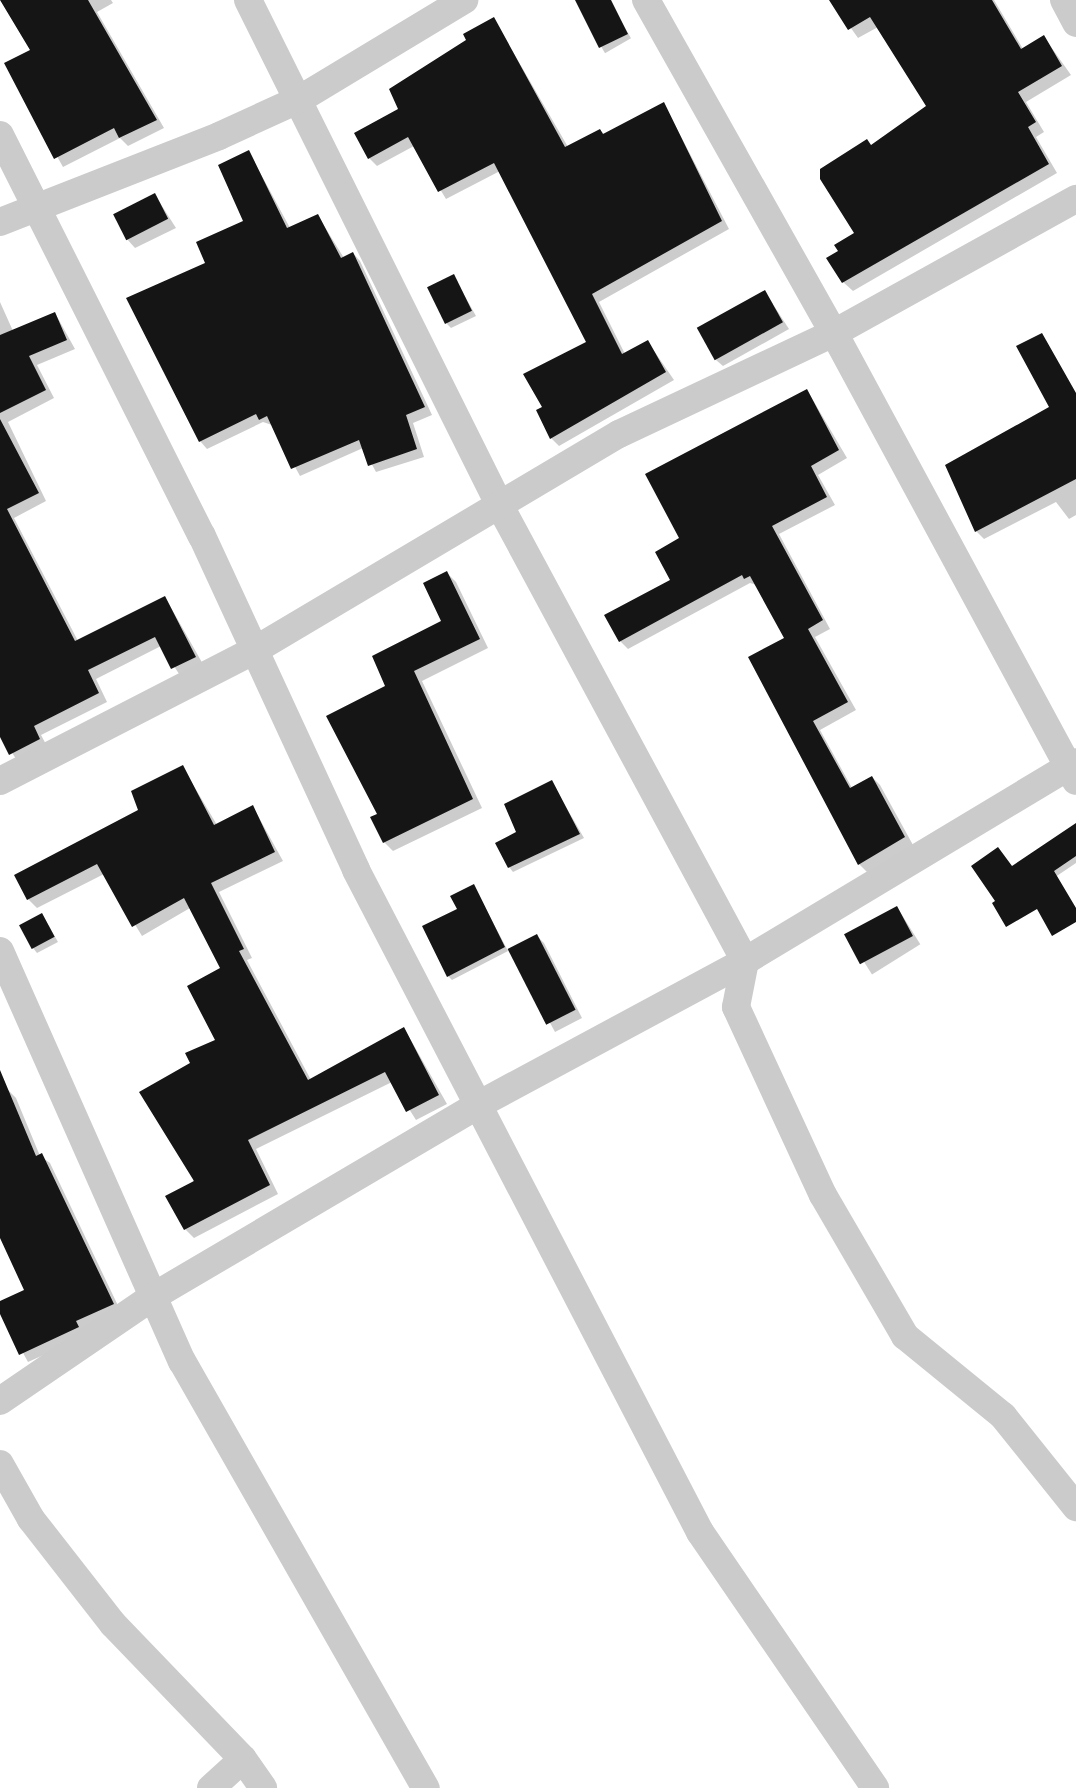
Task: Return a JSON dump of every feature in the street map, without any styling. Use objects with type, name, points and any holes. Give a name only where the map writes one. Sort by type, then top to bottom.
[{"type":"street","points":[[248,0],[300,98],[500,506],[745,961],[736,1007],[746,1033],[823,1195],[905,1336],[1004,1416],[1076,1507]]},
{"type":"street","points":[[0,222],[34,206],[219,136],[300,98],[464,0]]},
{"type":"street","points":[[0,1401],[154,1296],[478,1105],[745,961],[1073,770],[834,333],[646,0]]},
{"type":"street","points":[[1064,0],[1076,23]]},
{"type":"street","points":[[0,135],[34,206],[202,536],[356,870],[700,1532],[875,1788]]},
{"type":"street","points":[[0,781],[254,650],[619,434],[834,333],[1076,198]]},
{"type":"street","points":[[0,951],[182,1361],[426,1788]]},
{"type":"street","points":[[0,1464],[31,1519],[113,1624],[243,1759],[263,1788]]},
{"type":"street","points":[[212,1788],[243,1759]]},
{"type":"building","points":[[0,0],[88,0],[157,120],[119,138],[114,128],[54,159],[4,63],[30,50]]},
{"type":"building","points":[[575,0],[611,0],[628,34],[599,48]]},
{"type":"building","points":[[829,0],[992,0],[1021,49],[1044,35],[1062,66],[1018,92],[1036,122],[1028,127],[1049,164],[842,283],[826,258],[838,251],[834,245],[854,233],[820,179],[820,169],[867,139],[871,145],[926,106],[870,17],[848,30]]},
{"type":"building","points":[[494,17],[565,147],[600,129],[603,134],[664,102],[722,221],[592,294],[622,354],[648,340],[666,372],[550,439],[536,410],[542,407],[523,374],[586,342],[494,163],[438,192],[408,137],[368,159],[354,133],[398,109],[389,89],[466,40],[463,34]]},
{"type":"building","points":[[249,150],[287,228],[318,214],[341,258],[353,252],[425,407],[406,415],[417,449],[368,466],[359,440],[291,469],[267,416],[259,420],[256,414],[199,442],[126,298],[205,263],[196,242],[243,221],[218,165]]},
{"type":"building","points":[[155,193],[168,219],[126,240],[113,214]]},
{"type":"building","points":[[454,274],[472,311],[445,324],[427,287]]},
{"type":"building","points":[[765,290],[783,322],[715,360],[697,328]]},
{"type":"building","points":[[55,312],[67,340],[29,356],[46,390],[0,413],[0,335]]},
{"type":"building","points":[[1042,333],[1076,393],[1076,479],[975,532],[945,465],[1049,407],[1016,346]]},
{"type":"building","points":[[807,389],[839,450],[811,466],[827,497],[772,526],[823,620],[808,629],[848,702],[813,721],[850,788],[872,776],[905,837],[858,865],[748,657],[784,638],[750,576],[744,579],[742,575],[619,642],[604,615],[670,580],[655,552],[679,538],[645,474]]},
{"type":"building","points":[[0,419],[39,493],[7,509],[75,641],[165,596],[196,657],[171,669],[155,637],[88,670],[99,693],[34,726],[40,739],[9,755],[0,737]]},
{"type":"building","points":[[447,571],[480,639],[414,671],[473,799],[383,843],[370,817],[377,814],[326,716],[385,686],[372,656],[441,621],[423,583]]},
{"type":"building","points":[[183,765],[214,825],[253,805],[275,852],[211,883],[244,949],[239,951],[308,1080],[404,1027],[439,1095],[406,1112],[385,1072],[248,1140],[270,1185],[184,1230],[165,1196],[194,1181],[139,1092],[190,1063],[185,1053],[215,1040],[187,986],[220,968],[184,898],[132,927],[97,864],[27,900],[14,875],[138,810],[131,791]]},
{"type":"building","points":[[552,780],[580,834],[508,868],[495,843],[516,832],[504,804]]},
{"type":"building","points":[[1076,823],[1076,856],[1054,871],[1076,908],[1076,922],[1052,936],[1037,909],[1006,927],[992,903],[995,901],[971,866],[998,847],[1012,866]]},
{"type":"building","points":[[474,884],[505,947],[447,977],[422,926],[457,909],[450,896]]},
{"type":"building","points":[[897,906],[913,936],[860,964],[844,934]]},
{"type":"building","points":[[42,913],[55,937],[32,949],[19,925]]},
{"type":"building","points":[[537,934],[576,1010],[546,1025],[508,949]]},
{"type":"building","points":[[0,1070],[36,1156],[42,1153],[114,1304],[76,1321],[79,1327],[19,1355],[0,1314],[0,1301],[24,1290],[0,1238]]}]
